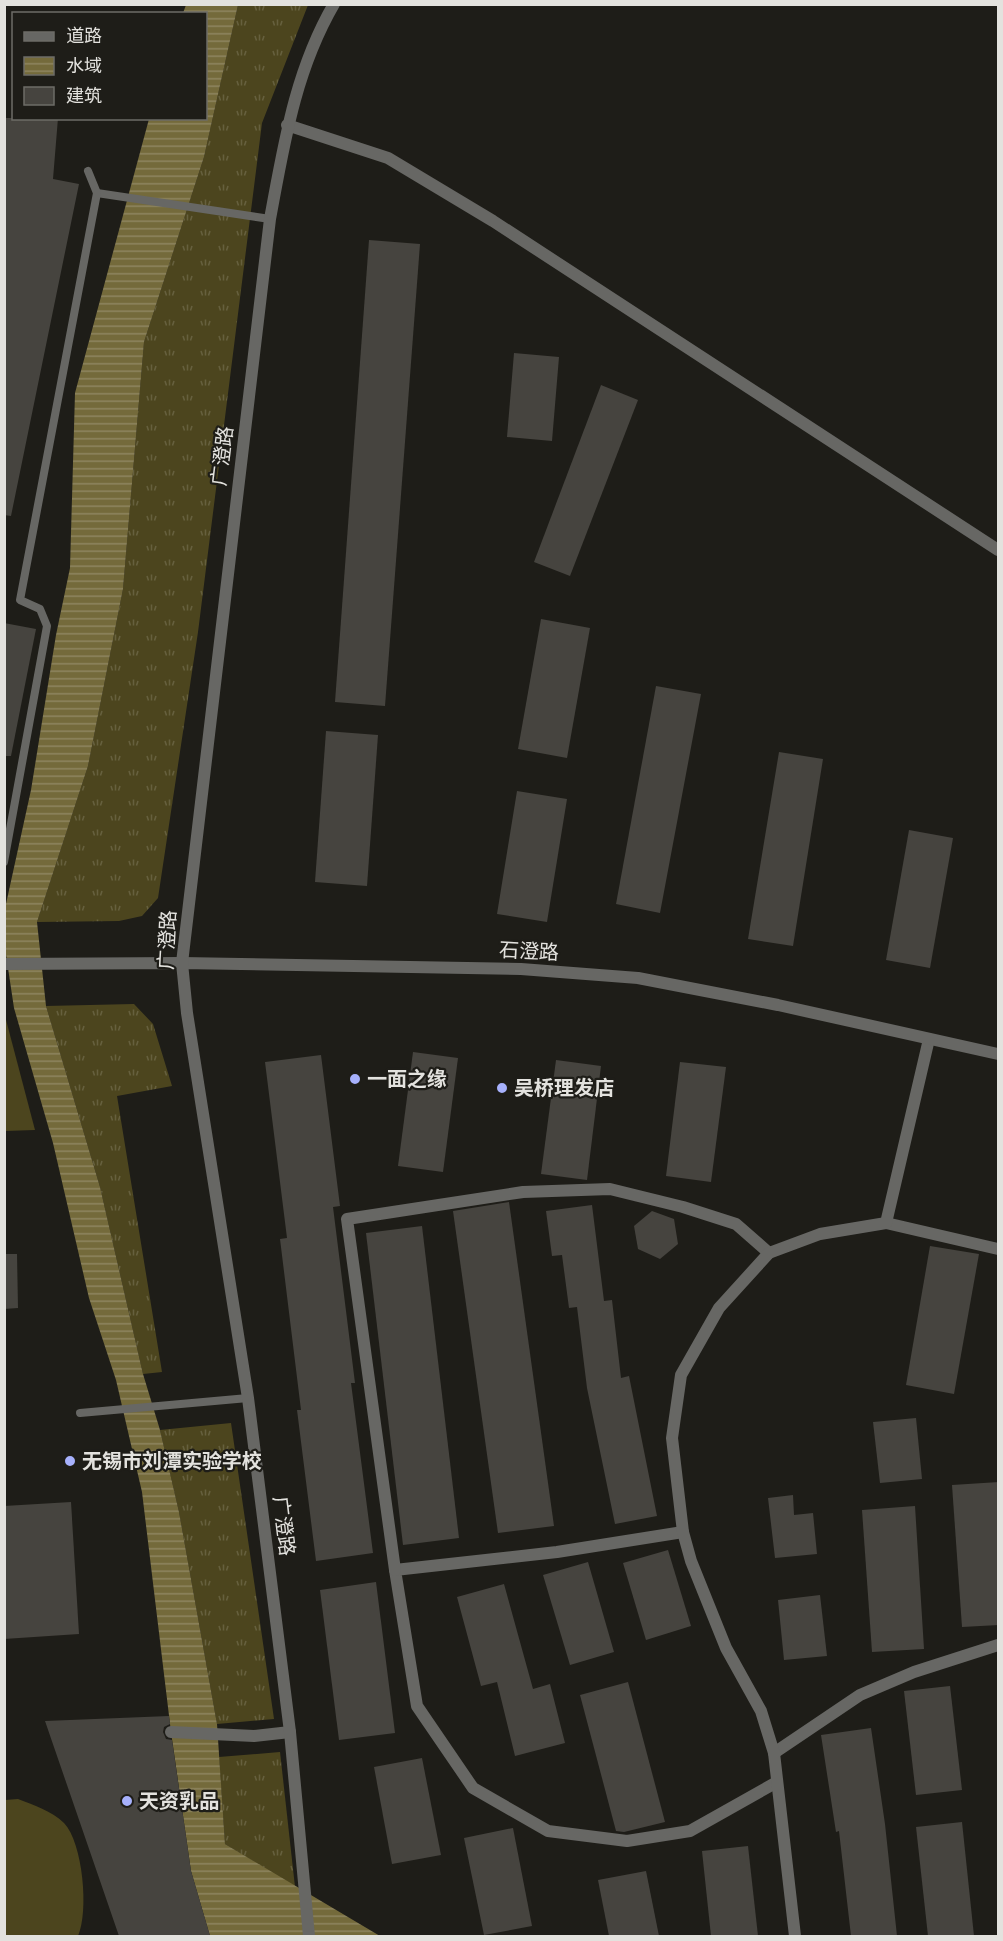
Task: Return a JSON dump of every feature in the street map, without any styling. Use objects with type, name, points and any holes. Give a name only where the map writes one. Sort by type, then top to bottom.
[{"type":"street","name":"广澄路","points":[[309,1936],[290,1732],[248,1398],[187,1013],[182,963],[270,219],[287,125],[315,38],[334,4]]},
{"type":"street","points":[[287,125],[388,158],[493,221],[999,550]]},
{"type":"street","name":"石澄路","points":[[4,964],[182,963],[521,969],[638,978],[778,1005],[999,1054]]},
{"type":"street","points":[[886,1223],[929,1039]]},
{"type":"street","points":[[769,1253],[736,1224],[683,1207],[610,1189],[523,1192],[347,1219],[395,1570],[417,1706],[473,1788],[548,1831],[627,1841],[690,1831],[777,1782]]},
{"type":"street","points":[[795,1936],[774,1753],[761,1711],[726,1648],[699,1583],[683,1532],[672,1438],[681,1375],[719,1308],[769,1253],[820,1234],[886,1223],[999,1249]]},
{"type":"street","points":[[395,1570],[557,1552],[683,1532]]},
{"type":"street","points":[[774,1753],[860,1695],[914,1672],[999,1645]]},
{"type":"street","points":[[171,1732],[254,1736],[290,1732]]},
{"type":"lane","points":[[4,862],[47,626],[40,609],[20,600],[97,193],[88,171]]},
{"type":"lane","points":[[97,193],[270,219]]},
{"type":"lane","points":[[80,1413],[248,1398]]},
{"type":"green space","points":[[238,5],[308,5],[262,123],[198,632],[158,898],[142,916],[119,921],[37,922],[88,766],[123,589],[144,342],[204,157]]},
{"type":"green space","points":[[134,1004],[153,1024],[172,1086],[117,1096],[162,1372],[143,1374],[100,1187],[46,1006]]},
{"type":"green space","points":[[5,1016],[35,1130],[5,1131]]},
{"type":"green space","points":[[231,1423],[274,1719],[217,1724],[179,1512],[160,1430]]},
{"type":"green space","points":[[280,1752],[295,1887],[225,1844],[219,1757]]},
{"type":"green space","points":[[18,1799],[54,1815],[71,1833],[80,1861],[82,1878],[83,1911],[78,1936],[5,1936],[5,1800]]},
{"type":"water","points":[[186,5],[238,5],[204,157],[144,342],[123,589],[88,766],[37,922],[46,1006],[100,1187],[143,1374],[160,1430],[179,1512],[217,1724],[225,1844],[380,1936],[210,1936],[191,1871],[171,1732],[142,1492],[116,1380],[89,1298],[53,1143],[14,1008],[5,948],[4,913],[31,790],[56,635],[70,568],[75,393],[149,120],[207,120],[207,12],[183,12]]},
{"type":"building","points":[[4,118],[58,120],[53,179],[79,184],[11,516],[4,515]]},
{"type":"building","points":[[369,240],[420,244],[385,706],[335,702]]},
{"type":"building","points":[[514,353],[559,357],[552,441],[507,437]]},
{"type":"building","points":[[601,385],[638,400],[570,576],[534,562]]},
{"type":"building","points":[[541,619],[590,628],[567,758],[518,749]]},
{"type":"building","points":[[4,623],[36,629],[11,756],[4,756]]},
{"type":"building","points":[[656,686],[701,694],[660,913],[616,904]]},
{"type":"building","points":[[326,731],[378,735],[367,886],[315,882]]},
{"type":"building","points":[[779,752],[823,759],[793,946],[748,939]]},
{"type":"building","points":[[517,791],[567,799],[547,922],[497,914]]},
{"type":"building","points":[[909,830],[953,838],[930,968],[886,960]]},
{"type":"building","points":[[413,1052],[458,1058],[443,1172],[398,1166]]},
{"type":"building","points":[[321,1055],[340,1206],[333,1207],[355,1383],[351,1383],[373,1553],[316,1561],[297,1410],[301,1410],[280,1239],[287,1238],[265,1062]]},
{"type":"building","points":[[556,1060],[601,1066],[587,1180],[541,1174]]},
{"type":"building","points":[[680,1062],[726,1067],[711,1182],[666,1176]]},
{"type":"building","points":[[509,1202],[554,1526],[498,1533],[453,1211]]},
{"type":"building","points":[[592,1205],[604,1301],[612,1300],[621,1378],[629,1376],[657,1516],[615,1524],[587,1388],[577,1307],[569,1308],[562,1255],[552,1256],[546,1211]]},
{"type":"building","points":[[652,1211],[674,1219],[678,1244],[660,1259],[638,1249],[634,1226]]},
{"type":"building","points":[[422,1226],[459,1538],[403,1545],[366,1233]]},
{"type":"building","points":[[930,1246],[979,1254],[954,1394],[906,1385]]},
{"type":"building","points":[[4,1254],[17,1254],[18,1308],[4,1309]]},
{"type":"building","points":[[916,1418],[922,1479],[880,1483],[873,1422]]},
{"type":"building","points":[[999,1482],[999,1625],[962,1627],[952,1485]]},
{"type":"building","points":[[793,1495],[794,1515],[813,1513],[817,1554],[775,1558],[768,1498]]},
{"type":"building","points":[[71,1502],[79,1634],[4,1639],[4,1506]]},
{"type":"building","points":[[915,1506],[924,1649],[872,1652],[862,1510]]},
{"type":"building","points":[[668,1550],[691,1626],[646,1640],[623,1563]]},
{"type":"building","points":[[588,1562],[614,1652],[570,1665],[543,1575]]},
{"type":"building","points":[[376,1582],[395,1733],[339,1740],[320,1590]]},
{"type":"building","points":[[504,1584],[533,1689],[550,1684],[565,1743],[515,1756],[497,1682],[481,1686],[457,1597]]},
{"type":"building","points":[[820,1595],[827,1656],[784,1660],[778,1600]]},
{"type":"building","points":[[628,1682],[665,1822],[624,1832],[616,1831],[580,1695]]},
{"type":"building","points":[[950,1686],[962,1790],[916,1795],[904,1691]]},
{"type":"building","name":"天资乳品","points":[[169,1716],[170,1724],[164,1727],[163,1732],[166,1739],[172,1740],[191,1871],[210,1936],[119,1936],[45,1721]]},
{"type":"building","points":[[871,1728],[885,1824],[897,1936],[851,1936],[839,1831],[836,1832],[821,1735]]},
{"type":"building","points":[[422,1758],[441,1855],[392,1864],[374,1767]]},
{"type":"building","points":[[962,1822],[974,1936],[928,1936],[916,1827]]},
{"type":"building","points":[[513,1828],[532,1926],[484,1935],[464,1838]]},
{"type":"building","points":[[748,1846],[758,1936],[711,1936],[702,1851]]},
{"type":"building","points":[[646,1871],[659,1936],[609,1936],[598,1880]]},
{"type":"place","name":"一面之缘","points":[[355,1079]]},
{"type":"place","name":"吴桥理发店","points":[[502,1088]]},
{"type":"place","name":"无锡市刘潭实验学校","points":[[70,1461]]},
{"type":"place","name":"天资乳品","points":[[127,1801]]}]
